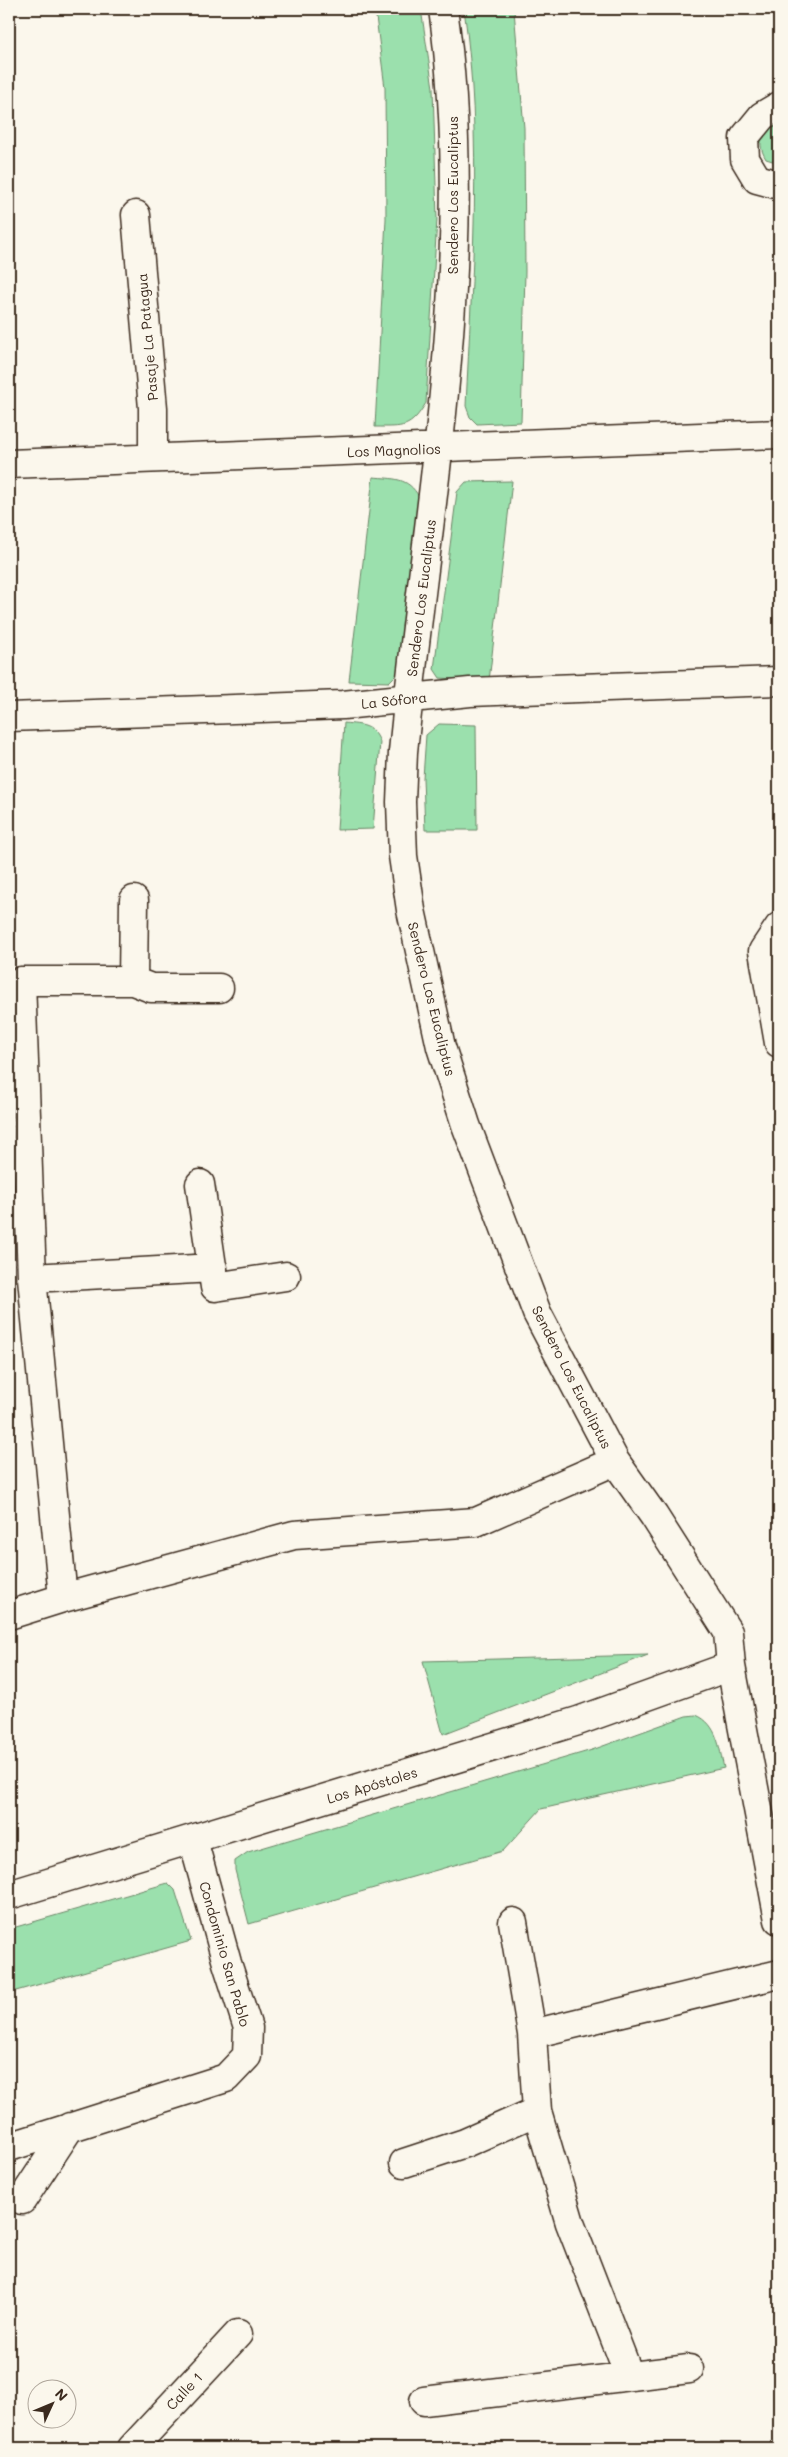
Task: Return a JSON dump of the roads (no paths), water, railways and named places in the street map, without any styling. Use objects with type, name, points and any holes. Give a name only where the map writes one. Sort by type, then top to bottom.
[{"type":"street","name":"Sendero Los Eucaliptus","points":[[443,9],[453,122],[454,214],[439,449],[408,698],[401,802],[403,856],[424,979],[441,1047],[466,1125],[537,1313],[615,1461],[654,1516],[728,1632],[731,1666],[779,1920]]},
{"type":"street","points":[[779,106],[762,116],[744,138],[745,159],[757,179],[779,185]]},
{"type":"street","name":"Pasaje La Patagua","points":[[136,215],[153,408],[153,458]]},
{"type":"street","name":"Los Magnolios","points":[[9,464],[439,449],[779,434]]},
{"type":"street","name":"La Sófora","points":[[9,717],[343,705],[470,692],[779,681]]},
{"type":"street","points":[[133,981],[134,900]]},
{"type":"street","points":[[779,927],[763,951],[779,1043]]},
{"type":"street","points":[[63,1598],[32,1278],[15,975],[133,981],[151,988],[219,988]]},
{"type":"street","points":[[200,1184],[215,1287],[286,1276]]},
{"type":"street","points":[[32,1278],[212,1268]]},
{"type":"street","points":[[9,1615],[63,1598],[294,1535],[476,1522],[615,1461]]},
{"type":"street","name":"Los Apóstoles","points":[[9,1895],[578,1721],[731,1666]]},
{"type":"street","name":"Condominio San Pablo","points":[[9,2147],[226,2078],[246,2056],[248,2028],[227,1963],[193,1840]]},
{"type":"street","points":[[513,1922],[532,2034],[538,2111],[570,2223],[629,2375]]},
{"type":"street","points":[[532,2034],[779,1974]]},
{"type":"street","points":[[404,2163],[465,2143],[538,2111]]},
{"type":"street","points":[[22,2200],[70,2127]]},
{"type":"street","name":"Calle 1","points":[[132,2448],[238,2334]]},
{"type":"street","points":[[424,2401],[689,2369]]}]
